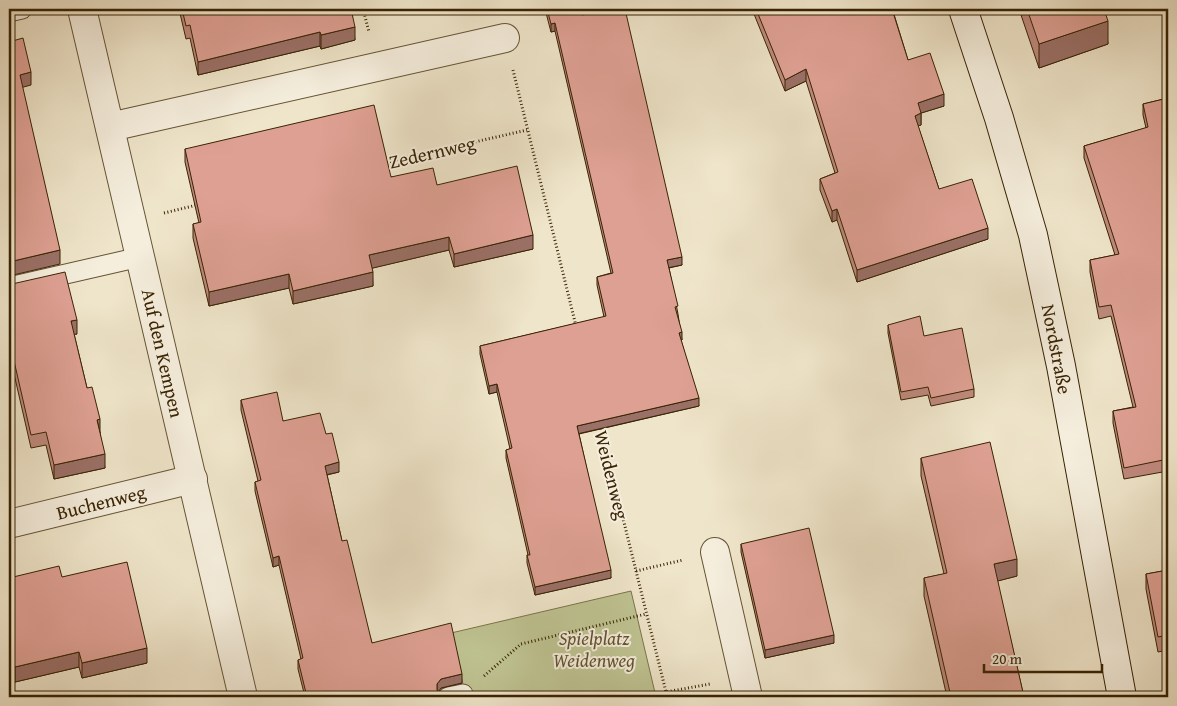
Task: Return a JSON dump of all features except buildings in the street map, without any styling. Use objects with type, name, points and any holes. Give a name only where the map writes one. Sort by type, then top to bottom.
[{"type":"street","name":"Auf den Kempen","points":[[82,9],[242,697]]},
{"type":"street","name":"Nordstraße","points":[[963,9],[999,118],[1033,235],[1061,366],[1122,697]]},
{"type":"street","points":[[110,127],[505,38]]},
{"type":"street","name":"Buchenweg","points":[[9,524],[193,480]]},
{"type":"street","points":[[715,552],[746,687]]},
{"type":"lane","points":[[9,12],[22,9]]},
{"type":"lane","points":[[9,287],[140,257]]},
{"type":"path","points":[[505,38],[577,332]]},
{"type":"path","name":"Zedernweg","points":[[383,163],[528,130]]},
{"type":"path","points":[[132,220],[199,205]]},
{"type":"path","name":"Weidenweg","points":[[598,418],[666,692],[746,687]]},
{"type":"path","points":[[636,571],[715,552]]},
{"type":"path","points":[[455,696],[521,644],[646,614]]},
{"type":"green space","name":"Spielplatz Weidenweg","points":[[631,591],[656,697],[466,697],[451,633]]}]
